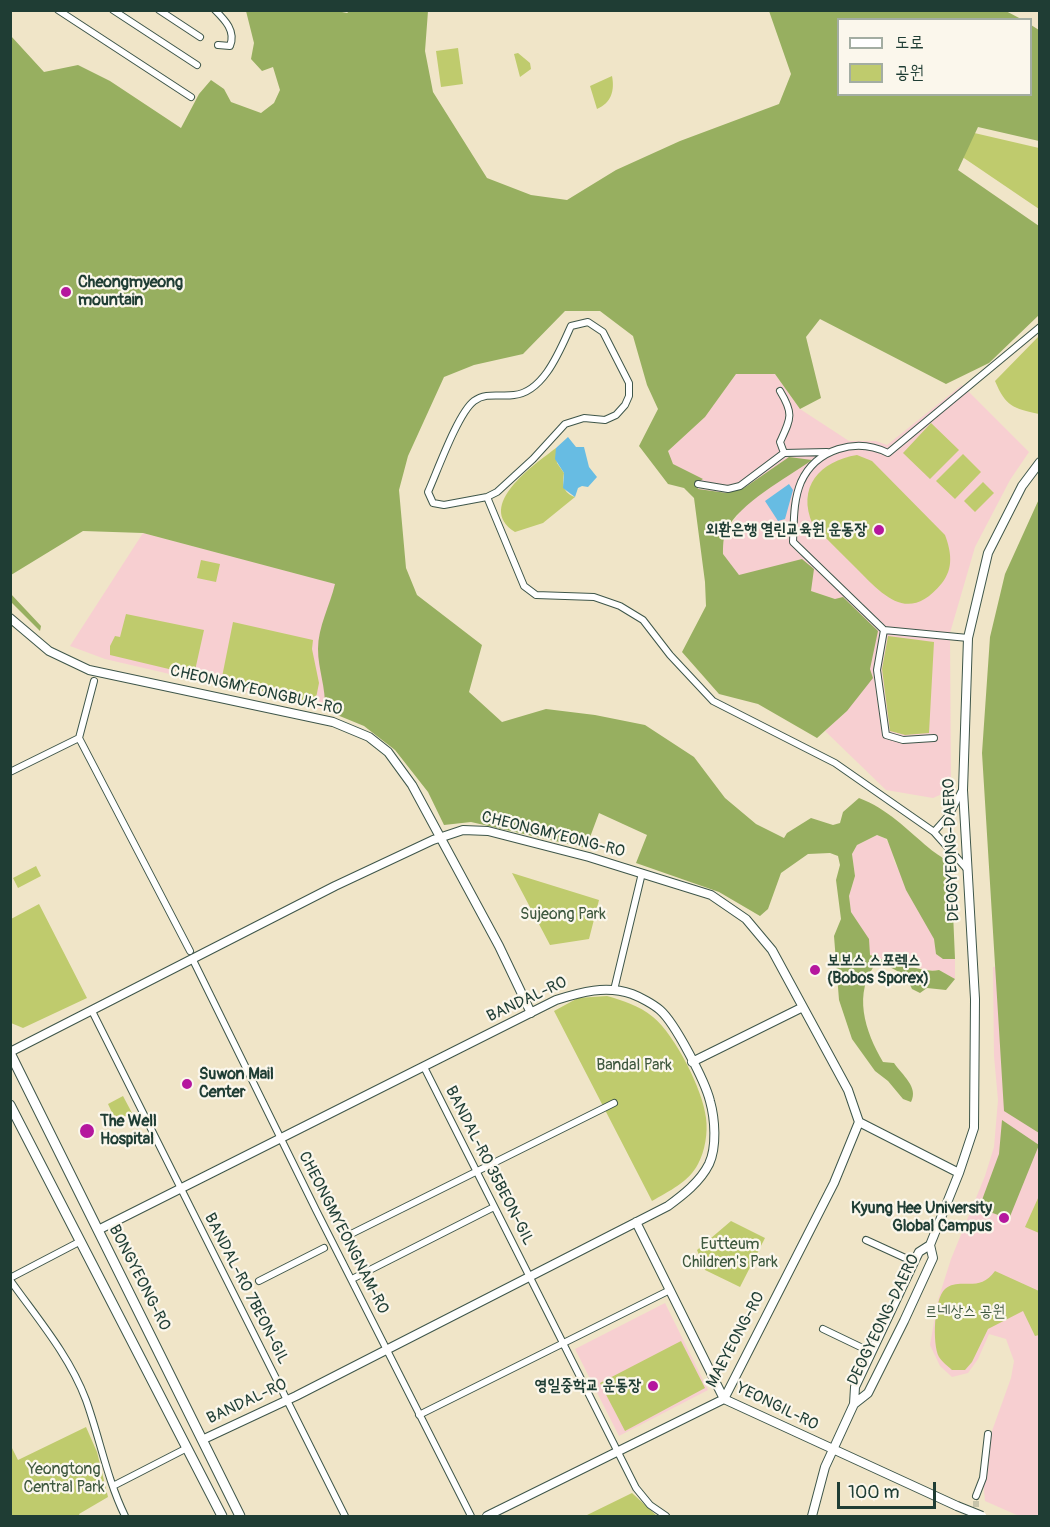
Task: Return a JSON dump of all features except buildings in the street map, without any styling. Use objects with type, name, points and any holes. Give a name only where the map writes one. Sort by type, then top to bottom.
[{"type":"main road","name":"BONGYEONG-RO","points":[[10,1053],[204,1439],[240,1516]]},
{"type":"main road","points":[[10,1105],[222,1516]]},
{"type":"street","points":[[159,10],[200,37]]},
{"type":"street","points":[[214,10],[226,21],[232,32],[230,46],[218,45]]},
{"type":"street","points":[[59,11],[191,97]]},
{"type":"street","points":[[117,12],[197,65]]},
{"type":"street","points":[[588,322],[603,332],[629,383],[629,396],[625,405],[616,415],[605,420],[584,418],[565,424],[526,466],[497,492],[487,496],[444,505],[433,503],[428,492],[466,409],[484,396],[516,395],[532,389],[555,358],[571,326],[588,322]]},
{"type":"street","points":[[698,484],[728,489],[741,486],[784,453],[827,452],[861,446],[876,447],[888,453],[1040,327]]},
{"type":"street","points":[[780,391],[790,408],[790,420],[780,442],[784,453]]},
{"type":"street","points":[[827,452],[802,481],[795,504],[793,542],[885,630],[968,638]]},
{"type":"street","name":"DEOGYEONG-DAERO","points":[[854,1404],[868,1393],[933,1258],[930,1245],[959,1173],[974,1128],[975,999],[963,790],[968,638],[988,553],[1022,486],[1040,462]]},
{"type":"street","points":[[487,496],[524,586],[536,595],[594,597],[620,606],[643,620],[670,655],[713,701],[835,763],[934,832],[966,868]]},
{"type":"street","name":"CHEONGMYEONGBUK-RO","points":[[10,618],[50,651],[89,670],[325,721],[369,737],[388,752],[412,785],[442,836],[531,1013]]},
{"type":"street","points":[[885,630],[877,670],[886,735],[903,740],[934,738]]},
{"type":"street","points":[[94,681],[79,738],[190,951]]},
{"type":"street","points":[[10,772],[79,738]]},
{"type":"street","points":[[934,832],[950,814],[963,790]]},
{"type":"street","name":"CHEONGMYEONG-RO","points":[[10,1053],[335,886],[442,836],[463,830],[488,831],[642,873],[711,895],[746,919],[772,950],[848,1090],[859,1122]]},
{"type":"street","points":[[614,990],[642,873]]},
{"type":"street","name":"CHEONGMYEONGNAM-RO","points":[[193,960],[471,1516]]},
{"type":"street","name":"BANDAL-RO","points":[[98,1230],[556,1000],[582,992],[614,990],[633,994],[660,1010],[678,1034],[710,1101],[714,1135],[709,1164],[691,1188],[668,1206],[287,1400],[204,1439]]},
{"type":"street","points":[[692,1062],[803,1007]]},
{"type":"street","name":"BANDAL-RO 7BEON-GIL","points":[[92,1011],[345,1516]]},
{"type":"street","name":"BANDAL-RO 35BEON-GIL","points":[[424,1067],[641,1497],[666,1516]]},
{"type":"street","points":[[343,1238],[614,1103]]},
{"type":"street","points":[[859,1122],[959,1173]]},
{"type":"street","name":"MAEYEONG-RO","points":[[488,1516],[724,1399],[834,1183],[859,1122]]},
{"type":"street","points":[[352,1279],[494,1207]]},
{"type":"street","name":"YEONGIL-RO","points":[[636,1222],[724,1399],[982,1516]]},
{"type":"street","points":[[866,1240],[914,1262]]},
{"type":"street","points":[[79,1242],[10,1279],[57,1344],[85,1398],[125,1516]]},
{"type":"street","name":"DEOGYEONG-DAERO","points":[[812,1516],[825,1467],[854,1404],[855,1387],[919,1251],[930,1245]]},
{"type":"street","points":[[259,1281],[324,1248]]},
{"type":"street","points":[[419,1415],[670,1290]]},
{"type":"street","points":[[823,1329],[871,1352]]},
{"type":"street","points":[[976,1496],[983,1478],[988,1434]]},
{"type":"street","points":[[113,1486],[187,1448]]},
{"type":"shaded area","points":[[736,374],[775,374],[800,409],[849,441],[876,441],[887,445],[962,385],[1029,452],[1010,480],[975,547],[950,633],[951,790],[933,798],[886,790],[825,731],[847,711],[835,599],[810,591],[782,567],[739,576],[722,554],[724,534],[740,512],[698,489],[696,484],[702,479],[672,464],[668,451],[704,418]]},
{"type":"shaded area","points":[[143,533],[336,584],[323,624],[318,649],[326,689],[325,710],[105,659],[70,646]]},
{"type":"shaded area","points":[[877,835],[886,839],[893,850],[894,861],[934,939],[936,954],[943,959],[955,959],[955,979],[939,970],[933,971],[912,966],[893,958],[887,961],[870,955],[868,939],[851,912],[849,896],[855,876],[852,854],[857,845]]},
{"type":"shaded area","name":"Kyung Hee University Global Campus","points":[[1039,962],[1039,1516],[1019,1516],[985,1501],[983,1480],[992,1431],[1011,1378],[1014,1361],[1006,1339],[989,1334],[978,1359],[968,1373],[952,1377],[940,1366],[930,1345],[938,1300],[951,1259],[985,1176],[994,1147],[998,1100],[994,1056],[993,967]]},
{"type":"shaded area","points":[[665,1303],[708,1390],[619,1436],[575,1349]]},
{"type":"green space","points":[[332,10],[347,13],[351,10],[428,11],[425,51],[433,92],[487,178],[531,195],[567,200],[616,170],[680,141],[779,104],[791,74],[769,11],[1004,10],[1019,18],[837,18],[837,96],[1032,96],[1032,26],[1039,30],[1039,141],[978,127],[958,170],[1039,226],[1039,315],[989,363],[946,384],[820,319],[806,337],[821,398],[800,409],[775,374],[736,374],[705,417],[668,451],[673,464],[703,479],[696,484],[698,489],[727,493],[744,488],[789,457],[812,460],[764,492],[741,511],[726,531],[723,554],[739,575],[802,559],[814,569],[811,591],[835,599],[843,597],[878,631],[870,669],[873,678],[847,711],[817,738],[758,704],[719,694],[682,652],[706,606],[694,498],[684,488],[668,484],[639,446],[658,409],[647,385],[633,336],[600,311],[565,311],[523,354],[474,365],[444,377],[408,456],[399,490],[406,568],[417,595],[482,645],[469,692],[502,722],[546,709],[595,715],[645,725],[694,757],[725,798],[756,824],[784,838],[787,833],[811,818],[833,825],[840,823],[843,812],[859,798],[888,814],[946,860],[951,866],[955,959],[943,959],[936,954],[934,939],[906,890],[887,839],[877,835],[857,845],[852,854],[855,876],[849,896],[851,912],[869,939],[870,955],[887,961],[893,957],[915,968],[939,970],[955,979],[946,990],[927,988],[920,993],[912,989],[906,979],[888,966],[877,962],[869,974],[863,999],[871,1038],[883,1062],[894,1063],[908,1081],[913,1091],[911,1102],[903,1099],[888,1081],[875,1071],[852,1039],[839,1000],[834,936],[841,919],[836,880],[840,865],[838,856],[830,853],[808,854],[781,873],[768,909],[760,916],[719,892],[636,863],[647,835],[599,813],[586,848],[471,822],[444,825],[428,792],[395,750],[364,726],[325,710],[318,656],[319,641],[335,584],[143,533],[83,531],[11,575],[11,36],[44,72],[78,65],[110,81],[181,128],[199,94],[211,80],[224,89],[231,102],[261,113],[274,103],[280,90],[273,67],[262,71],[251,59],[254,43],[246,11]]},
{"type":"green space","points":[[458,48],[463,84],[441,87],[436,51]]},
{"type":"green space","points":[[518,53],[530,63],[531,69],[520,77],[514,54]]},
{"type":"green space","points":[[612,76],[611,96],[597,109],[590,86]]},
{"type":"green space","points":[[970,132],[1039,148],[1039,209],[958,154]]},
{"type":"green space","points":[[1039,336],[1039,414],[1011,405],[995,381]]},
{"type":"green space","points":[[931,423],[959,450],[930,479],[903,453]]},
{"type":"green space","points":[[556,448],[557,463],[564,473],[564,488],[575,497],[543,523],[515,532],[504,522],[501,510],[504,498],[523,475]]},
{"type":"green space","points":[[963,454],[981,472],[955,499],[936,481]]},
{"type":"green space","name":"외환은행 열린교육원 운동장","points":[[857,455],[872,461],[945,535],[950,553],[950,565],[946,577],[930,596],[918,602],[907,604],[886,596],[813,525],[808,511],[808,499],[815,478],[832,463]]},
{"type":"green space","points":[[983,482],[994,493],[975,512],[964,501]]},
{"type":"green space","points":[[1039,499],[1039,1133],[1004,1111],[982,753],[990,637],[1005,574]]},
{"type":"green space","points":[[201,560],[220,564],[216,582],[197,578]]},
{"type":"green space","points":[[10,593],[41,626],[40,631],[11,602]]},
{"type":"green space","points":[[126,614],[204,630],[194,675],[110,655],[110,646],[115,636],[120,637]]},
{"type":"green space","points":[[233,622],[313,640],[312,649],[319,683],[315,703],[221,682]]},
{"type":"green space","points":[[888,636],[934,642],[929,733],[905,735],[890,731],[882,669]]},
{"type":"green space","points":[[36,866],[41,876],[18,888],[13,878]]},
{"type":"green space","name":"Sujeong Park","points":[[512,873],[599,900],[589,939],[550,945]]},
{"type":"green space","points":[[39,904],[87,998],[23,1028],[11,1023],[11,919]]},
{"type":"green space","name":"Bandal Park","points":[[607,996],[642,1009],[661,1025],[687,1064],[704,1106],[706,1136],[698,1164],[684,1181],[652,1201],[554,1011],[578,998]]},
{"type":"green space","points":[[123,1096],[132,1113],[116,1121],[108,1104]]},
{"type":"green space","points":[[1002,1120],[1039,1145],[1009,1219],[979,1208],[999,1154]]},
{"type":"green space","points":[[1039,1196],[1039,1233],[1025,1227]]},
{"type":"green space","name":"Eutteum Children's Park","points":[[731,1221],[765,1238],[740,1287],[705,1270],[697,1250]]},
{"type":"green space","name":"르네상스 공원","points":[[995,1271],[1039,1291],[1039,1335],[1035,1336],[1023,1311],[988,1329],[972,1362],[965,1370],[952,1370],[939,1357],[935,1342],[936,1311],[941,1294],[951,1285],[983,1282]]},
{"type":"green space","name":"영일중학교 운동장","points":[[681,1341],[705,1388],[625,1431],[600,1383]]},
{"type":"green space","name":"Yeongtong Central Park","points":[[86,1427],[97,1452],[108,1497],[79,1514],[80,1516],[11,1516],[11,1446],[18,1460]]},
{"type":"green space","points":[[632,1493],[657,1516],[585,1516]]},
{"type":"water","points":[[568,437],[576,447],[584,447],[589,467],[597,477],[588,487],[578,488],[575,497],[563,488],[564,473],[555,459],[556,448]]},
{"type":"water","points":[[789,484],[793,490],[785,519],[778,521],[765,501]]},
{"type":"tunnel","points":[[976,1496],[976,1516]]},
{"type":"place","name":"Cheongmyeong mountain","points":[[66,292]]},
{"type":"place","name":"외환은행 열린교육원 운동장","points":[[879,530]]},
{"type":"place","name":"보보스 스포렉스 (Bobos Sporex)","points":[[815,970]]},
{"type":"place","name":"Suwon Mail Center","points":[[187,1084]]},
{"type":"place","name":"The Well Hospital","points":[[87,1131]]},
{"type":"place","name":"Kyung Hee University Global Campus","points":[[1004,1218]]},
{"type":"place","name":"영일중학교 운동장","points":[[653,1386]]}]
